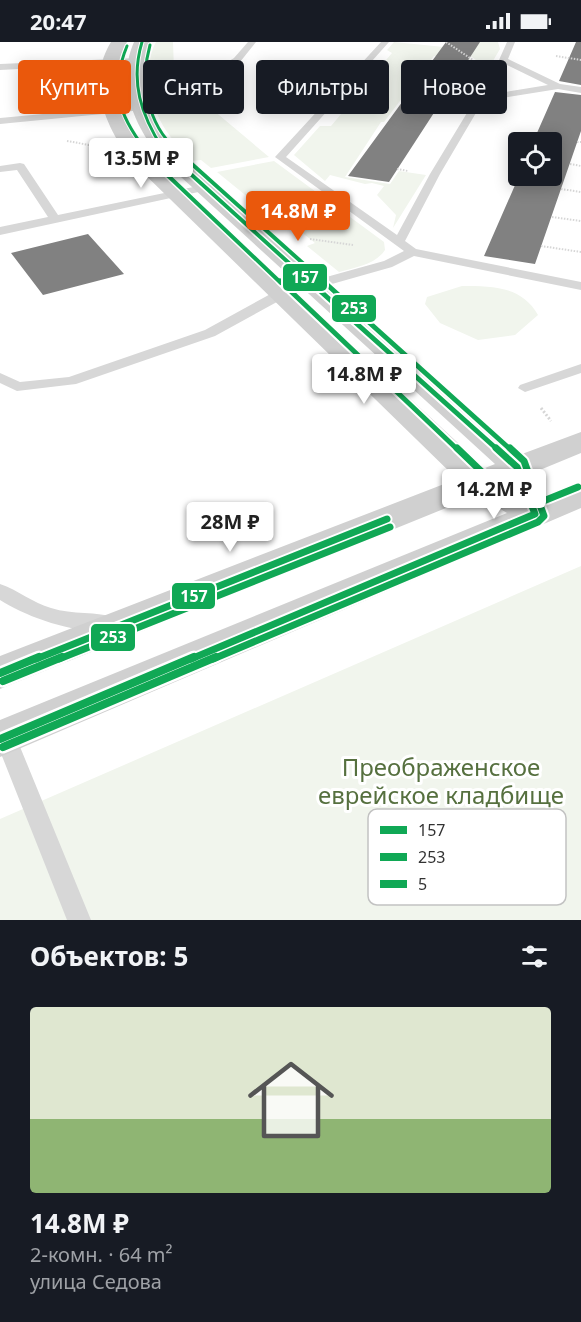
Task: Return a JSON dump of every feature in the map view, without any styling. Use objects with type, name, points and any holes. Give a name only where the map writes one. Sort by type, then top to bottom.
[{"type":"main road","points":[[110,60],[119,42]]},
{"type":"main road","points":[[138,51],[140,108],[145,121],[165,152],[517,467],[535,514]]},
{"type":"main road","points":[[113,114],[130,148],[174,194],[479,481],[535,514]]},
{"type":"main road","points":[[0,673],[581,442]]},
{"type":"main road","points":[[3,738],[581,495]]},
{"type":"lane","points":[[237,60],[252,42]]},
{"type":"lane","points":[[385,42],[280,157],[412,252],[581,286]]},
{"type":"lane","points":[[503,60],[510,42]]},
{"type":"lane","points":[[112,60],[138,51]]},
{"type":"lane","points":[[507,62],[558,86],[581,90]]},
{"type":"lane","points":[[0,67],[18,66]]},
{"type":"lane","points":[[507,94],[558,86]]},
{"type":"lane","points":[[131,109],[140,108]]},
{"type":"lane","points":[[0,121],[84,114]]},
{"type":"lane","points":[[399,242],[470,114]]},
{"type":"lane","points":[[0,169],[20,166],[56,220]]},
{"type":"lane","points":[[0,231],[203,188]]},
{"type":"lane","points":[[0,377],[17,387],[71,381],[210,333],[282,294],[388,264],[412,252]]},
{"type":"lane","points":[[525,388],[581,368]]},
{"type":"lane","points":[[0,591],[18,604],[47,615],[94,623],[129,623]]},
{"type":"lane","points":[[3,738],[80,920]]},
{"type":"path","points":[[446,42],[474,60]]},
{"type":"path","points":[[570,164],[581,166]]},
{"type":"path","points":[[561,189],[581,192]]},
{"type":"path","points":[[552,217],[581,221]]},
{"type":"path","points":[[315,240],[328,242]]},
{"type":"path","points":[[541,246],[581,252]]},
{"type":"green space","points":[[156,42],[173,42],[174,60],[150,60]]},
{"type":"green space","points":[[394,42],[454,48],[471,60],[434,56],[431,60],[401,60],[401,100],[384,122],[381,122],[345,177],[390,184],[399,171],[426,175],[393,228],[396,215],[377,195],[384,186],[365,184],[330,175],[325,181],[294,155],[320,126],[331,126],[341,114],[389,114],[389,60],[386,60],[392,53],[387,50]]},
{"type":"green space","points":[[462,42],[498,42],[500,49],[494,60],[476,60],[458,47]]},
{"type":"green space","points":[[157,114],[218,114],[269,157],[211,168],[201,160],[191,161],[163,126]]},
{"type":"green space","points":[[274,161],[384,242],[385,250],[381,255],[365,265],[339,272],[307,246],[315,243],[279,214],[271,216],[217,172]]},
{"type":"green space","points":[[462,286],[484,286],[515,293],[524,298],[538,315],[515,335],[478,340],[440,323],[425,304],[427,297]]},
{"type":"green space","name":"Преображенское еврейское кладбище","points":[[581,566],[581,920],[0,920],[0,819]]},
{"type":"building","points":[[446,42],[480,42],[468,60],[433,60]]},
{"type":"building","points":[[576,42],[581,42],[581,85],[559,81]]},
{"type":"building","points":[[555,92],[581,95],[581,131],[562,186],[562,132],[537,132]]},
{"type":"building","points":[[401,104],[401,114],[433,114],[389,182],[348,176]]},
{"type":"building","points":[[515,186],[562,186],[535,264],[484,256]]},
{"type":"building","points":[[88,234],[124,274],[43,295],[11,253]]},
{"type":"transit line","name":"157","points":[[0,739],[535,514],[517,467],[165,152],[143,113],[136,86],[137,57],[142,42]]},
{"type":"transit line","name":"253","points":[[3,747],[538,522],[544,516],[524,461],[172,146],[152,110],[145,85],[144,72],[150,45]]},
{"type":"transit line","name":"5","points":[[127,46],[117,81],[122,112],[129,127],[161,169],[484,474],[536,504],[578,487]]},
{"type":"transit line","name":"157","points":[[0,673],[387,519]]},
{"type":"transit line","name":"253","points":[[3,681],[390,527]]}]
